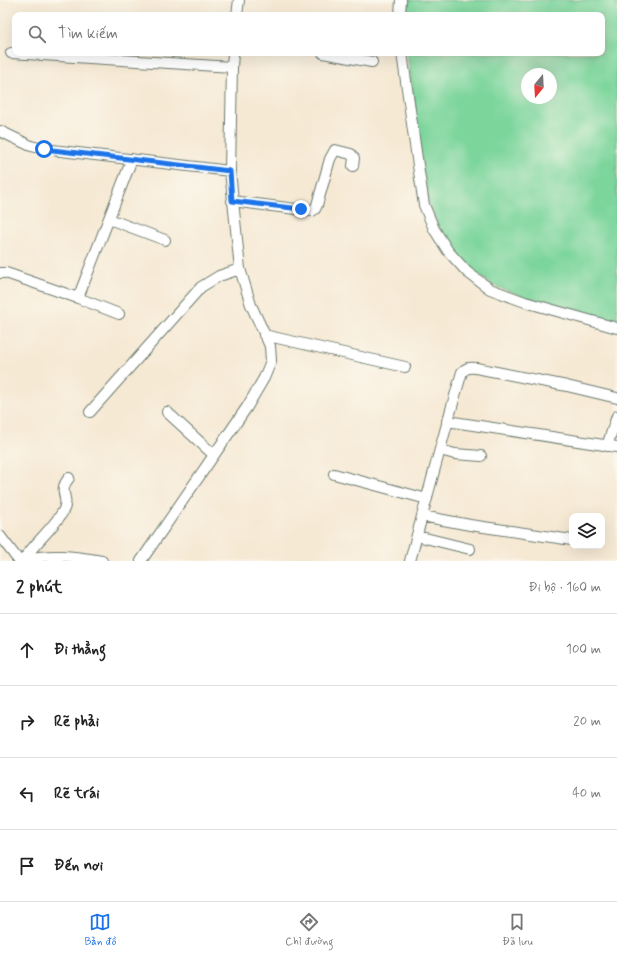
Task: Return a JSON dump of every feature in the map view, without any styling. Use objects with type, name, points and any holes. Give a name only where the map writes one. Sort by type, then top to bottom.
[{"type":"street","points":[[237,12],[238,0]]},
{"type":"street","points":[[400,12],[401,0]]},
{"type":"street","points":[[58,56],[232,67]]},
{"type":"street","points":[[141,561],[247,407],[264,378],[271,361],[270,346],[251,305],[240,269],[230,171],[233,56]]},
{"type":"street","points":[[339,56],[372,62]]},
{"type":"street","points":[[402,56],[424,205],[434,229],[448,251],[467,272],[490,289],[525,302],[617,328]]},
{"type":"street","points":[[0,131],[31,146],[44,149],[230,171]]},
{"type":"street","points":[[232,201],[312,211],[317,205],[330,159],[335,150],[351,154],[354,158],[353,166]]},
{"type":"street","points":[[78,298],[132,159]]},
{"type":"street","points":[[109,219],[165,240]]},
{"type":"street","points":[[90,412],[201,287],[219,276],[240,269]]},
{"type":"street","points":[[0,273],[6,273],[120,314]]},
{"type":"street","points":[[264,335],[405,367]]},
{"type":"street","points":[[410,561],[447,421],[462,372],[470,367],[567,386],[617,398]]},
{"type":"street","points":[[167,412],[214,455]]},
{"type":"street","points":[[447,421],[612,446],[617,416]]},
{"type":"street","points":[[440,450],[464,456],[481,456]]},
{"type":"street","points":[[334,474],[427,499]]},
{"type":"street","points":[[20,560],[62,513],[67,501],[63,486],[69,478]]},
{"type":"street","points":[[422,516],[470,525],[569,540]]},
{"type":"street","points":[[0,536],[20,560]]},
{"type":"street","points":[[417,536],[470,548]]},
{"type":"street","points":[[20,560],[36,556],[68,555],[102,561]]},
{"type":"green space","points":[[406,0],[617,0],[617,323],[528,298],[492,285],[470,269],[451,248],[439,228],[429,205],[407,56],[605,56],[605,12],[404,12]]},
{"type":"route","points":[[44,149],[230,171],[232,201],[301,209]]}]
